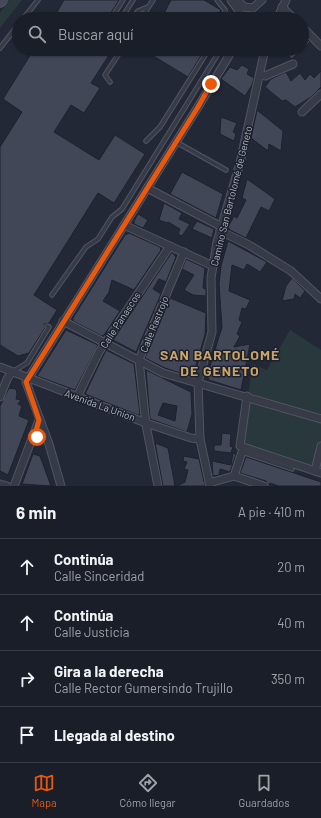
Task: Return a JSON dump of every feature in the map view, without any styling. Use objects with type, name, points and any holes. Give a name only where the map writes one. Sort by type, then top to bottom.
[{"type":"street","points":[[231,0],[244,12]]},
{"type":"street","points":[[237,0],[244,7],[246,12]]},
{"type":"street","points":[[250,12],[262,0]]},
{"type":"street","points":[[280,12],[286,0]]},
{"type":"street","points":[[282,8],[286,12]]},
{"type":"street","points":[[309,34],[321,46]]},
{"type":"street","points":[[60,486],[49,444],[29,392],[27,381],[229,56]]},
{"type":"street","name":"Camino San Bartolomé de Geneto","points":[[210,485],[200,440],[198,382],[212,332],[211,278],[221,229],[240,163],[261,75],[264,56]]},
{"type":"street","points":[[261,75],[265,76],[293,64]]},
{"type":"street","points":[[302,112],[321,94]]},
{"type":"street","points":[[147,188],[249,245],[291,271],[321,299]]},
{"type":"street","points":[[124,225],[213,266]]},
{"type":"street","name":"Calle Panascos","points":[[77,397],[105,343],[170,246]]},
{"type":"street","name":"Calle Rastrojo","points":[[158,486],[146,423],[139,360],[184,252]]},
{"type":"street","points":[[63,321],[163,372],[321,419]]},
{"type":"street","name":"Avenida La Union","points":[[0,367],[13,372],[27,381],[36,381],[146,423],[200,440]]},
{"type":"street","points":[[0,397],[7,379],[13,372]]},
{"type":"street","points":[[29,392],[30,386],[36,381]]},
{"type":"street","points":[[247,396],[240,446],[318,472],[321,446]]},
{"type":"street","points":[[14,486],[34,438],[39,420]]},
{"type":"street","points":[[34,438],[42,438],[49,444]]},
{"type":"street","points":[[234,476],[242,452]]},
{"type":"street","points":[[210,485],[234,476],[264,486]]},
{"type":"street","points":[[0,484],[7,486]]},
{"type":"lane","points":[[29,12],[38,0]]},
{"type":"lane","points":[[115,12],[123,0]]},
{"type":"lane","points":[[125,12],[133,0]]},
{"type":"lane","points":[[145,12],[153,0]]},
{"type":"lane","points":[[218,0],[225,12]]},
{"type":"lane","points":[[137,12],[148,7]]},
{"type":"lane","points":[[0,48],[12,33]]},
{"type":"lane","points":[[110,82],[105,75],[117,56]]},
{"type":"lane","points":[[146,141],[160,127],[205,56]]},
{"type":"lane","points":[[52,295],[86,247],[98,239],[112,217],[122,209],[217,56]]},
{"type":"lane","points":[[176,142],[226,170]]},
{"type":"lane","points":[[13,372],[27,363],[50,327],[47,326]]},
{"type":"lane","points":[[242,452],[292,469]]},
{"type":"shaded area","points":[[9,0],[22,0],[0,28],[0,13]]},
{"type":"shaded area","points":[[290,330],[321,350],[321,476],[243,449],[252,364],[267,370]]},
{"type":"building","points":[[64,0],[119,0],[111,12],[57,12]]},
{"type":"building","points":[[171,0],[204,0],[221,10],[220,12],[165,12]]},
{"type":"building","points":[[30,56],[108,56],[91,83],[100,88],[84,113],[71,105],[54,132],[99,160],[115,135],[145,154],[114,203],[98,193],[34,295],[57,310],[49,323],[44,324],[45,328],[29,353],[18,356],[0,345],[0,147],[22,112],[3,99]]},
{"type":"building","points":[[154,56],[201,56],[188,77]]},
{"type":"building","points":[[288,56],[295,56],[292,59]]},
{"type":"building","points":[[242,65],[249,69],[247,74],[254,78],[252,85],[245,96],[221,79],[230,67],[237,70]]},
{"type":"building","points":[[321,71],[321,87],[311,97],[295,107],[286,100],[282,101],[265,87],[271,79],[286,72],[291,81],[300,73],[305,80],[310,74],[314,78]]},
{"type":"building","points":[[257,110],[283,131],[281,151],[269,144],[268,151],[251,138]]},
{"type":"building","points":[[221,117],[237,123],[233,132],[236,134],[234,141],[220,134]]},
{"type":"building","points":[[182,172],[223,194],[216,218],[170,194]]},
{"type":"building","points":[[247,179],[275,199],[269,211],[261,207],[246,238],[230,230],[228,227],[234,216],[237,218],[246,200],[242,198]]},
{"type":"building","points":[[164,203],[182,213],[179,219],[190,224],[182,236],[178,234],[180,229],[168,222],[159,220]]},
{"type":"building","points":[[138,214],[148,220],[143,228],[134,224]]},
{"type":"building","points":[[197,221],[214,229],[212,238],[192,229]]},
{"type":"building","points":[[129,233],[160,247],[161,250],[134,290],[112,280],[109,292],[103,301],[120,311],[102,336],[73,321],[73,318],[125,235]]},
{"type":"building","points":[[228,241],[267,262],[260,272],[247,264],[244,270],[232,265],[229,291],[250,300],[246,309],[242,308],[239,320],[242,322],[237,334],[240,336],[234,347],[250,344],[241,390],[209,380],[207,376],[222,327],[219,284],[221,266]]},
{"type":"building","points":[[172,252],[176,257],[166,282],[159,279],[153,289],[161,294],[136,352],[113,340]]},
{"type":"building","points":[[186,259],[205,268],[203,288],[206,289],[206,296],[193,295],[184,290],[194,275],[182,269]]},
{"type":"building","points":[[292,278],[305,291],[300,298],[295,294],[294,299],[282,301],[286,286]]},
{"type":"building","points":[[170,298],[206,313],[205,335],[194,372],[190,376],[165,368],[145,358]]},
{"type":"building","points":[[66,330],[98,345],[75,390],[37,376]]},
{"type":"building","points":[[106,350],[134,364],[140,414],[138,415],[85,394]]},
{"type":"building","points":[[146,370],[191,392],[192,414],[187,432],[150,419]],"holes":[[[163,403],[177,406],[175,421],[158,415]]]},
{"type":"building","points":[[9,388],[16,389],[16,399],[21,400],[18,404],[22,406],[19,416],[29,420],[8,475],[0,471],[0,406]]},
{"type":"building","points":[[222,433],[231,434],[230,446],[233,447],[231,453],[214,451],[214,445],[221,445]]},
{"type":"building","points":[[155,443],[168,448],[175,486],[163,486]]},
{"type":"building","points":[[233,453],[236,454],[230,472],[220,469],[219,475],[213,476],[212,461],[231,465]]},
{"type":"building","points":[[33,454],[40,456],[51,486],[22,484]]},
{"type":"building","points":[[184,456],[199,459],[205,486],[177,486],[185,482],[188,470],[184,469],[187,462],[183,461]]},
{"type":"building","points":[[246,457],[321,482],[321,486],[279,486],[270,483],[269,486],[266,481],[240,473]]},
{"type":"district","name":"SAN BARTOLOMÉ DE GENETO","points":[[220,364]]},
{"type":"route","points":[[37,437],[34,438],[39,420],[26,382],[66,315],[198,107],[211,84]]}]
